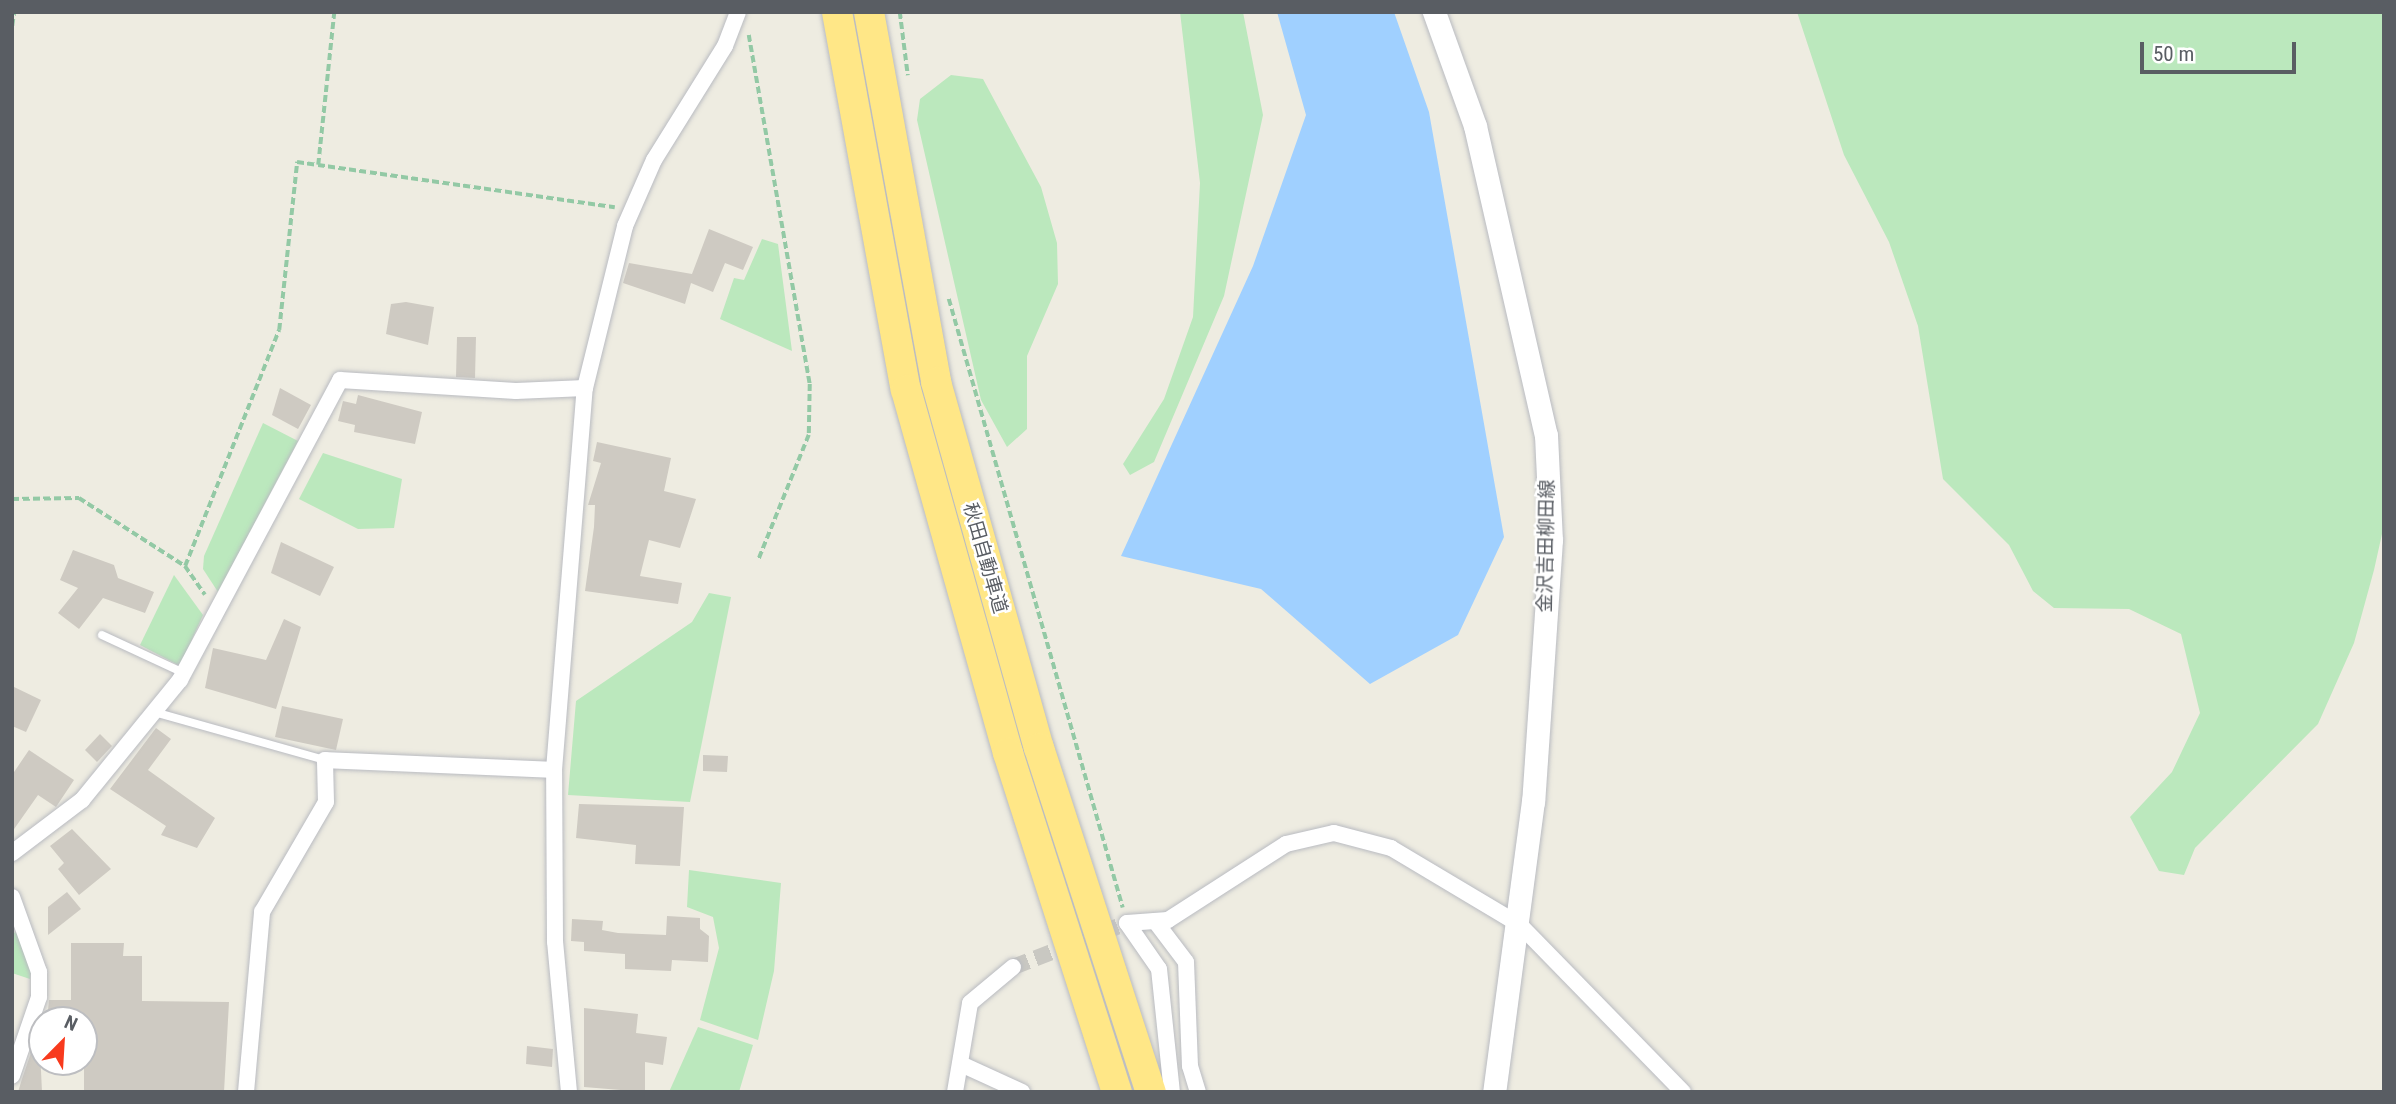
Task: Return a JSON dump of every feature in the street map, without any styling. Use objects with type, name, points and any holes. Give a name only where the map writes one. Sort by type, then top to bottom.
[{"type":"highway","name":"秋田自動車道","points":[[837,12],[906,390],[1008,753],[1117,1092]]},
{"type":"highway","name":"秋田自動車道","points":[[869,12],[936,382],[1039,748],[1151,1092]]},
{"type":"main road","name":"金沢吉田柳田線","points":[[1433,12],[1475,126],[1546,435],[1550,540],[1520,925],[1494,1092]]},
{"type":"street","points":[[569,1092],[555,942],[554,771],[585,388],[631,209],[738,12]]},
{"type":"street","points":[[12,853],[82,800],[184,673],[218,614],[340,380],[516,391],[585,388]]},
{"type":"street","points":[[246,1092],[262,912],[326,802],[326,760],[554,771]]},
{"type":"street","points":[[1127,923],[1168,920],[1286,844],[1334,833],[1391,848],[1520,925],[1682,1092]]},
{"type":"street","points":[[12,897],[40,972],[39,997],[12,1076]]},
{"type":"street","points":[[1155,921],[1186,962],[1190,1066],[1198,1092]]},
{"type":"street","points":[[1127,923],[1159,970],[1172,1092]]},
{"type":"street","points":[[955,1092],[963,1065],[970,1003],[1013,967]]},
{"type":"street","points":[[963,1065],[1022,1092]]},
{"type":"lane","points":[[102,635],[184,673]]},
{"type":"lane","points":[[154,712],[326,760]]},
{"type":"path","points":[[12,26],[14,12]]},
{"type":"path","points":[[318,165],[334,12]]},
{"type":"path","points":[[747,26],[810,384],[806,446],[759,559]]},
{"type":"path","points":[[185,566],[279,330],[297,162],[631,209]]},
{"type":"path","points":[[945,285],[1127,923]]},
{"type":"path","points":[[12,499],[79,498],[185,566],[218,614]]},
{"type":"green space","points":[[1180,12],[1243,12],[1263,115],[1224,296],[1154,462],[1130,475],[1123,464],[1164,399],[1193,317],[1200,183]]},
{"type":"green space","points":[[1797,12],[2384,12],[2384,525],[2374,570],[2354,643],[2318,724],[2195,848],[2184,875],[2159,871],[2130,817],[2172,772],[2200,713],[2181,634],[2129,609],[2054,608],[2033,591],[2009,545],[1943,479],[1918,326],[1889,242],[1844,155]]},
{"type":"green space","points":[[951,75],[983,79],[1041,187],[1057,243],[1058,284],[1027,356],[1027,429],[1007,447],[981,400],[917,120],[920,99]]},
{"type":"green space","points":[[762,239],[778,244],[792,351],[720,319],[734,278],[744,280]]},
{"type":"green space","points":[[263,423],[298,441],[218,592],[203,569],[204,556]]},
{"type":"green space","points":[[323,453],[402,479],[394,528],[358,529],[299,499]]},
{"type":"green space","points":[[174,575],[203,615],[180,666],[140,645]]},
{"type":"green space","points":[[709,593],[731,597],[690,802],[568,795],[576,701],[692,622]]},
{"type":"green space","points":[[689,870],[781,883],[774,971],[758,1040],[700,1020],[719,948],[713,917],[687,907]]},
{"type":"green space","points":[[20,930],[31,965],[30,979],[12,973],[12,934]]},
{"type":"green space","points":[[698,1027],[753,1045],[739,1092],[669,1092]]},
{"type":"water","points":[[1277,12],[1394,12],[1429,112],[1504,537],[1458,635],[1370,684],[1261,589],[1121,556],[1253,266],[1306,115]]},
{"type":"building","points":[[709,229],[753,247],[743,270],[725,263],[713,292],[691,283],[685,304],[623,283],[629,263],[692,274]]},
{"type":"building","points":[[406,302],[434,307],[428,345],[386,334],[391,304]]},
{"type":"building","points":[[457,337],[476,337],[475,378],[456,377]]},
{"type":"building","points":[[280,388],[311,405],[298,429],[272,415]]},
{"type":"building","points":[[358,395],[422,412],[415,444],[354,432],[355,425],[338,421],[343,401],[356,404]]},
{"type":"building","points":[[597,442],[671,458],[664,491],[696,499],[680,548],[649,540],[640,576],[682,583],[678,604],[585,591],[595,505],[588,505],[601,463],[593,461]]},
{"type":"building","points":[[281,542],[334,567],[320,596],[271,573]]},
{"type":"building","points":[[73,550],[114,565],[118,578],[154,592],[145,613],[103,598],[79,629],[58,613],[78,588],[60,580]]},
{"type":"building","points":[[284,619],[301,627],[276,709],[205,688],[213,648],[266,660]]},
{"type":"building","points":[[12,686],[41,700],[26,732],[12,726]]},
{"type":"building","points":[[282,706],[343,719],[336,750],[275,737]]},
{"type":"building","points":[[156,728],[171,739],[148,770],[215,818],[197,848],[161,835],[166,826],[110,789]]},
{"type":"building","points":[[100,734],[112,746],[97,762],[85,750]]},
{"type":"building","points":[[29,750],[74,780],[56,807],[38,795],[12,832],[12,775]]},
{"type":"building","points":[[703,755],[728,756],[727,772],[703,771]]},
{"type":"building","points":[[579,804],[684,807],[680,866],[635,864],[636,845],[576,838]]},
{"type":"building","points":[[72,829],[111,869],[79,895],[58,869],[64,863],[50,846]]},
{"type":"building","points":[[67,892],[81,909],[48,935],[48,907]]},
{"type":"building","points":[[667,916],[700,918],[700,929],[709,936],[708,962],[672,960],[671,971],[625,969],[625,954],[584,951],[584,942],[571,941],[572,919],[603,921],[602,930],[618,933],[666,935]]},
{"type":"building","points":[[71,943],[124,943],[123,956],[142,956],[142,1001],[229,1002],[224,1092],[84,1092],[84,1076],[98,1076],[98,1006],[48,1006],[49,1000],[71,1000]]},
{"type":"building","points":[[584,1008],[638,1014],[636,1033],[667,1037],[663,1065],[645,1062],[645,1092],[584,1087]]},
{"type":"building","points":[[527,1046],[553,1049],[552,1067],[526,1064]]},
{"type":"building","points":[[28,1061],[28,1076],[41,1076],[42,1092],[18,1092]]},
{"type":"tunnel","points":[[1013,967],[1127,923]]}]
